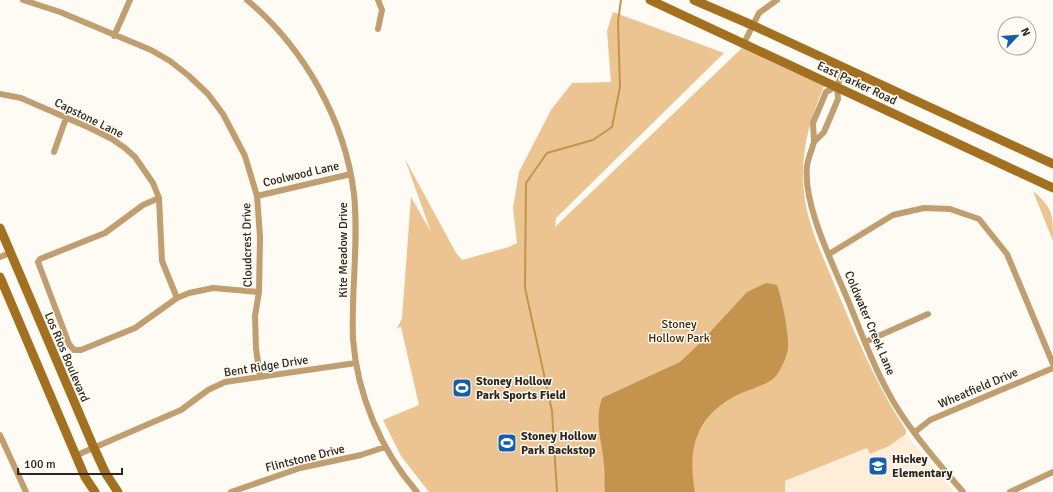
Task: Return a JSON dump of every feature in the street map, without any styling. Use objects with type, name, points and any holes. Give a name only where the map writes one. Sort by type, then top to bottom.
[{"type":"main road","name":"East Parker Road","points":[[650,0],[1053,188]]},
{"type":"main road","name":"East Parker Road","points":[[694,0],[752,25],[1053,164]]},
{"type":"main road","name":"Los Rios Boulevard","points":[[0,228],[94,448],[106,474],[118,492]]},
{"type":"main road","points":[[0,277],[86,476],[95,492]]},
{"type":"street","name":"Cloudcrest Drive","points":[[23,0],[60,12],[114,36],[151,50],[170,61],[208,94],[235,134],[245,156],[257,196],[260,237],[258,292],[255,316],[256,348],[260,378]]},
{"type":"street","points":[[114,36],[130,0]]},
{"type":"street","name":"Kite Meadow Drive","points":[[247,0],[275,27],[306,66],[322,93],[335,121],[351,174],[356,232],[353,312],[356,363],[370,414],[385,447],[401,472],[418,492]]},
{"type":"street","points":[[378,0],[382,10],[378,29]]},
{"type":"street","points":[[744,43],[752,25],[762,10],[777,0]]},
{"type":"street","name":"Coldwater Creek Lane","points":[[845,68],[836,86],[826,92],[813,123],[814,142],[807,166],[809,190],[817,226],[887,390],[915,432],[963,492]]},
{"type":"street","name":"Coldwater Creek Lane","points":[[814,142],[824,132],[838,99],[836,86]]},
{"type":"street","name":"Capstone Lane","points":[[0,94],[21,98],[90,128],[126,148],[143,168],[153,183],[159,198],[162,261],[177,298]]},
{"type":"street","points":[[54,152],[66,118]]},
{"type":"street","name":"Coolwood Lane","points":[[257,196],[351,174]]},
{"type":"street","points":[[159,198],[143,204],[105,233],[40,259],[38,262],[69,344],[74,350],[81,350],[135,328],[177,298],[189,293],[213,288],[258,292]]},
{"type":"street","points":[[829,254],[893,215],[924,208],[950,209],[979,220],[1007,254],[1053,364]]},
{"type":"street","points":[[0,257],[10,253]]},
{"type":"street","points":[[866,342],[928,314]]},
{"type":"street","name":"Bent Ridge Drive","points":[[77,455],[181,410],[208,390],[225,382],[356,363]]},
{"type":"street","name":"Wheatfield Drive","points":[[915,432],[930,420],[1053,368]]},
{"type":"street","points":[[0,435],[26,492]]},
{"type":"street","name":"Flintstone Drive","points":[[231,492],[300,468],[361,455],[385,447]]},
{"type":"street","points":[[1010,492],[1053,472]]},
{"type":"shaded area","points":[[766,283],[777,285],[785,316],[788,348],[784,363],[776,376],[768,382],[737,395],[723,403],[704,423],[698,435],[692,461],[695,492],[605,492],[604,464],[599,431],[599,415],[602,398],[680,362],[700,343],[747,292]]},
{"type":"shaded area","name":"Hickey Elementary","points":[[906,434],[954,492],[785,492],[785,481],[868,448],[871,454],[889,446]]},
{"type":"green space","name":"Stoney Hollow Park","points":[[613,12],[724,53],[556,218],[555,227],[742,48],[824,86],[810,125],[803,164],[804,192],[808,216],[816,240],[859,342],[885,396],[906,430],[906,434],[889,446],[870,454],[867,448],[785,481],[785,492],[429,492],[401,456],[383,420],[419,405],[401,327],[397,328],[402,319],[411,197],[431,232],[405,159],[456,253],[462,260],[509,247],[517,243],[513,208],[519,172],[551,110],[572,83],[611,82],[607,31]]},
{"type":"green space","points":[[1033,191],[1045,202],[1050,212],[1053,224],[1053,241]]},
{"type":"waterway","points":[[557,492],[552,411],[525,288],[526,183],[547,153],[593,140],[612,127],[620,87],[618,21],[621,0]]},
{"type":"place","name":"Stoney Hollow Park Sports Field","points":[[462,388]]},
{"type":"place","name":"Stoney Hollow Park Backstop","points":[[507,443]]},
{"type":"place","name":"Hickey Elementary","points":[[878,466]]}]
